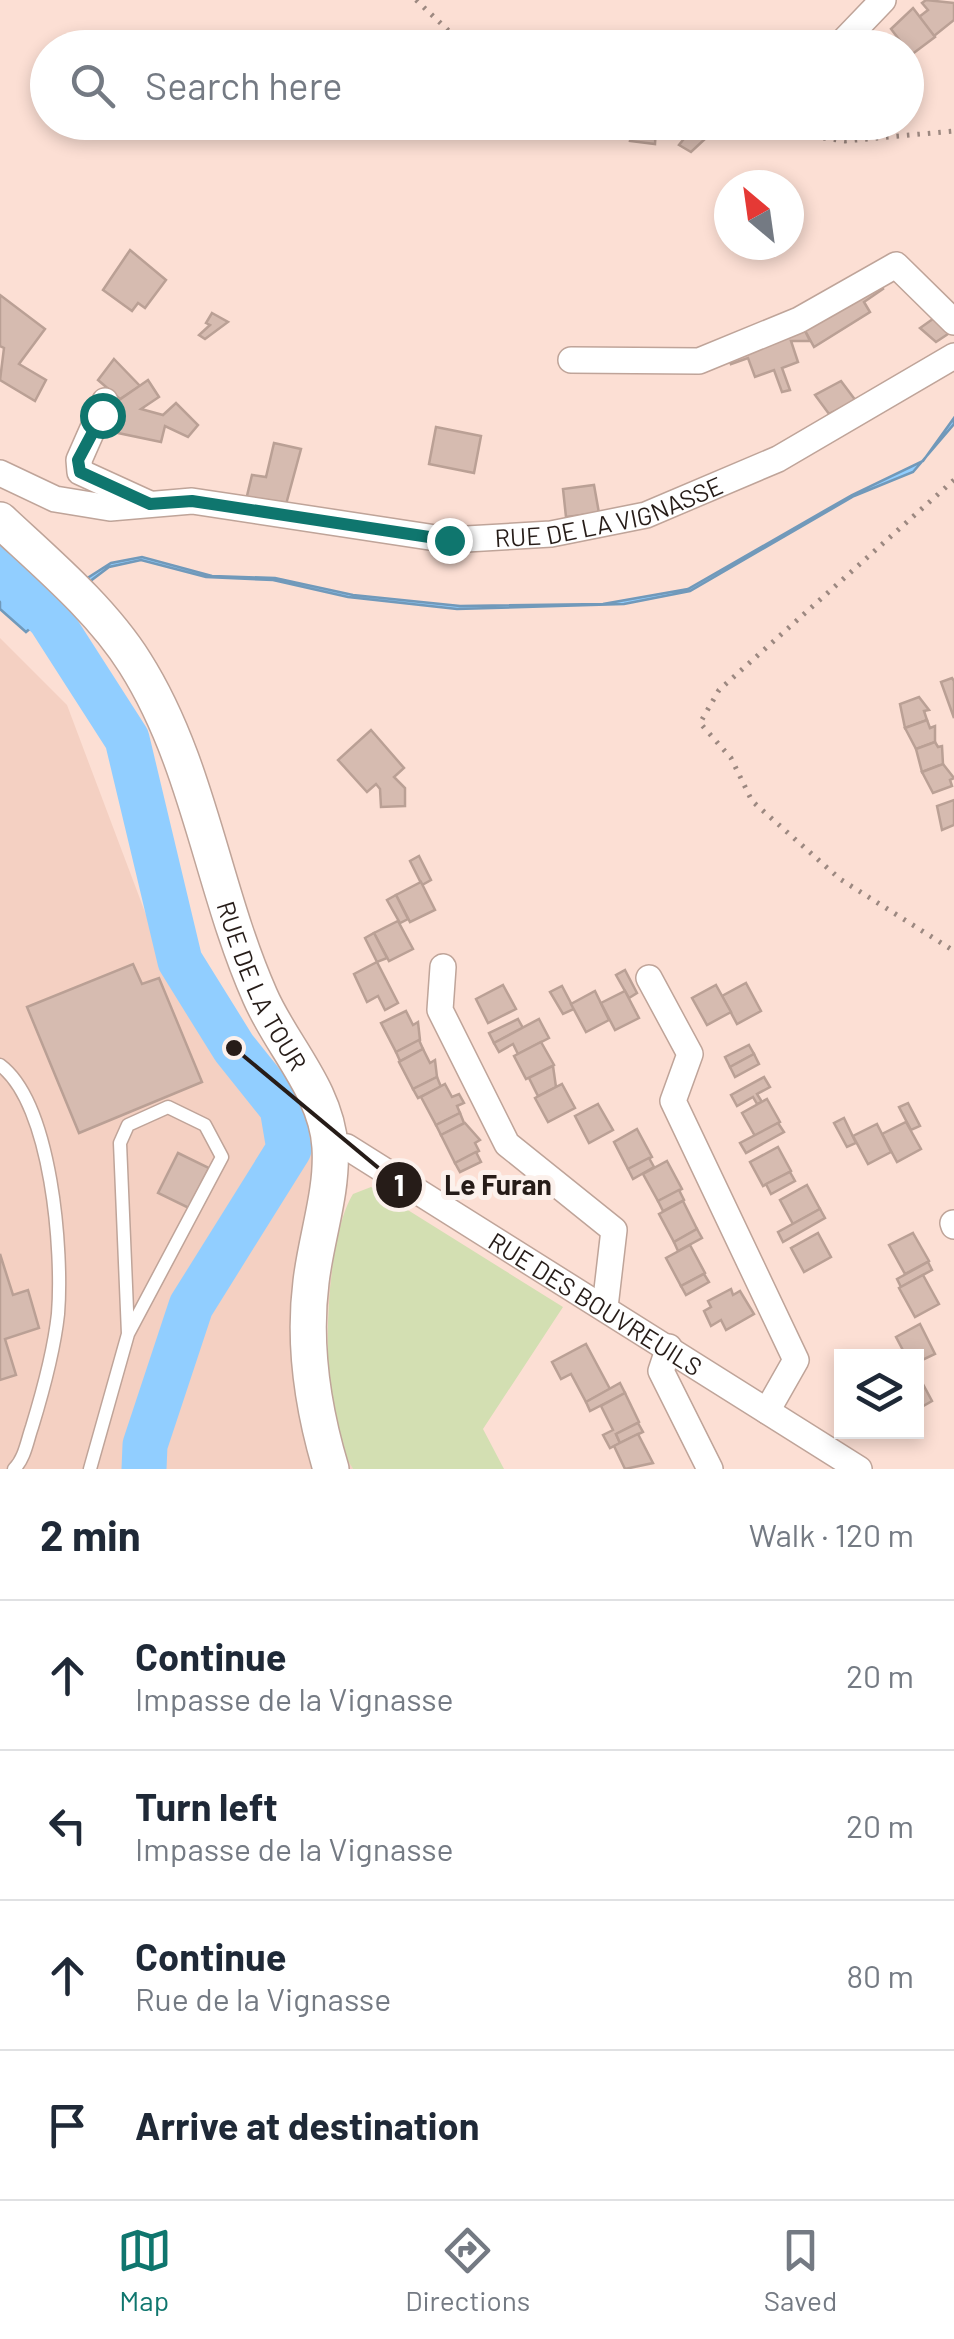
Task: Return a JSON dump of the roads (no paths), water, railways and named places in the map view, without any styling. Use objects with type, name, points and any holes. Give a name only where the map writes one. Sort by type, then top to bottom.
[{"type":"street","points":[[854,30],[883,0]]},
{"type":"street","points":[[571,360],[699,361],[799,320],[896,265],[954,322]]},
{"type":"street","name":"RUE DE LA VIGNASSE","points":[[0,473],[54,500],[110,508],[192,501],[449,540],[551,534],[646,515],[778,459],[954,356]]},
{"type":"street","points":[[105,401],[78,460],[80,472],[150,504]]},
{"type":"street","name":"RUE DE LA TOUR","points":[[0,520],[74,593],[133,660],[173,735],[242,956],[262,1002],[312,1088],[330,1145],[310,1286],[309,1354],[317,1422],[331,1469]]},
{"type":"street","points":[[444,967],[440,1010],[507,1144],[614,1230],[605,1308]]},
{"type":"street","points":[[649,978],[690,1054],[673,1101],[796,1360],[768,1410]]},
{"type":"street","name":"RUE DES BOUVREUILS","points":[[330,1145],[347,1147],[859,1469]]},
{"type":"street","points":[[669,1347],[661,1371],[710,1469]]},
{"type":"lane","points":[[0,1065],[9,1072],[39,1128],[52,1178],[58,1313],[40,1400],[14,1469]]},
{"type":"lane","points":[[90,1469],[128,1334],[222,1158],[205,1125],[168,1107],[128,1125],[120,1144],[128,1334]]},
{"type":"water","points":[[954,418],[954,424],[926,456]]},
{"type":"water","points":[[922,461],[913,472],[854,496],[690,591],[624,604],[457,609],[348,597],[273,580],[206,577],[141,560],[109,567],[89,582],[86,579],[111,563],[142,557],[212,576],[275,578],[353,595],[460,606],[603,604],[688,589],[852,495]]},
{"type":"water","points":[[0,541],[60,603],[26,632],[0,609]]},
{"type":"waterway","points":[[0,568],[50,619],[127,739],[180,961],[234,1048],[282,1108],[289,1149],[191,1306],[145,1445],[144,1469]]},
{"type":"place","name":"Le Furan","points":[[234,1048]]}]
